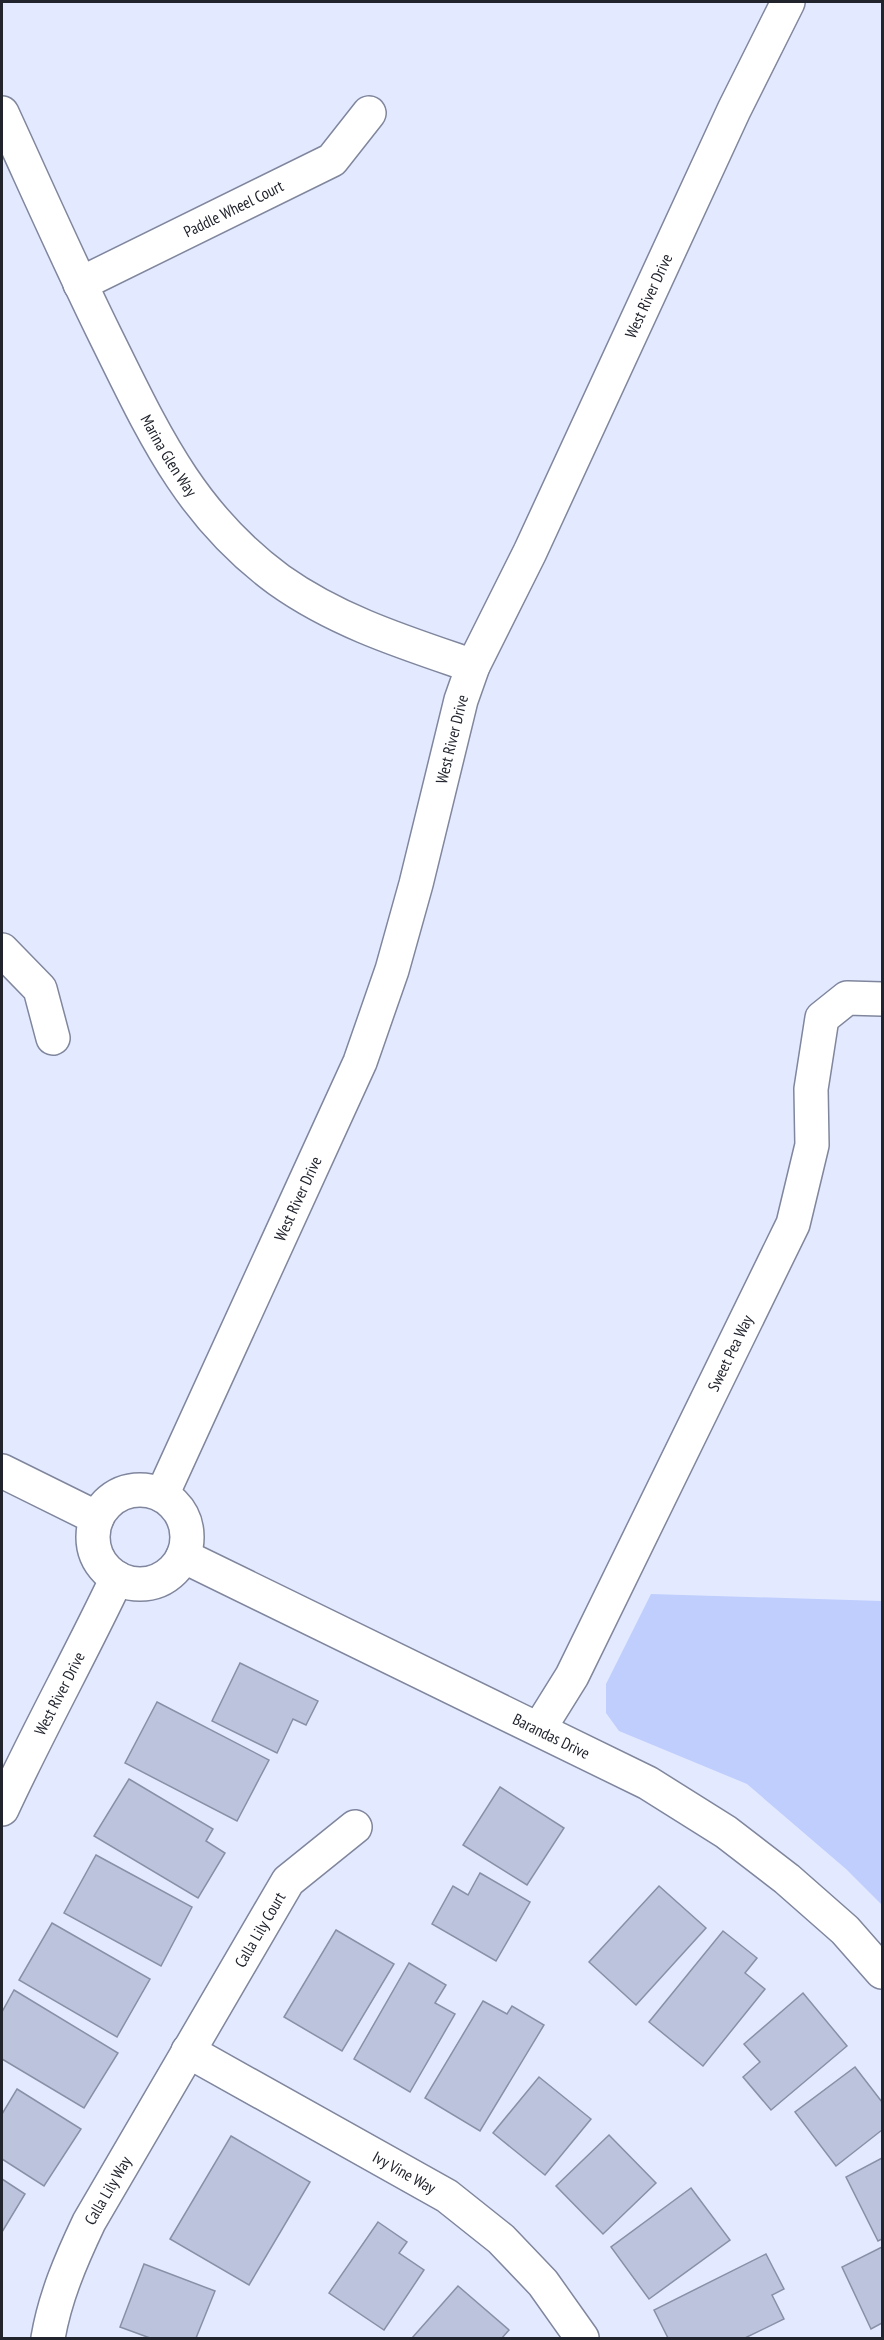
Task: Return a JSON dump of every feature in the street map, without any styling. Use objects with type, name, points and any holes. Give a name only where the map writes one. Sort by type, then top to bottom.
[{"type":"street","name":"West River Drive","points":[[162,1495],[360,1062],[392,970],[416,885],[461,700],[473,666],[530,552],[734,110],[788,2]]},
{"type":"street","name":"Marina Glen Way","points":[[2,113],[80,284],[158,443],[194,498],[240,547],[280,580],[324,608],[369,631],[473,666]]},
{"type":"street","name":"Paddle Wheel Court","points":[[80,284],[332,160],[369,113]]},
{"type":"street","points":[[2,951],[40,989],[53,1038]]},
{"type":"street","name":"Sweet Pea Way","points":[[539,1729],[572,1676],[793,1224],[812,1145],[811,1089],[822,1018],[848,998],[882,999]]},
{"type":"street","points":[[2,1471],[97,1518]]},
{"type":"street","points":[[150,1491],[162,1495],[174,1504],[186,1528],[187,1542],[183,1556],[167,1576],[155,1581],[142,1584],[117,1578],[106,1570],[93,1545],[97,1518],[103,1506],[124,1492],[150,1491]]},
{"type":"street","name":"Barandas Drive","points":[[183,1556],[648,1783],[726,1832],[788,1879],[845,1930],[882,1972]]},
{"type":"street","name":"West River Drive","points":[[2,1809],[42,1723],[86,1644],[117,1578]]},
{"type":"street","name":"Calla Lily Court","points":[[188,2051],[288,1881],[355,1827]]},
{"type":"street","name":"Calla Lily Way","points":[[48,2338],[52,2316],[67,2268],[85,2231],[188,2051]]},
{"type":"street","name":"Ivy Vine Way","points":[[188,2051],[447,2196],[501,2239],[536,2276],[582,2338]]},
{"type":"shaded area","points":[[651,1594],[882,1601],[882,1905],[846,1869],[747,1784],[619,1731],[606,1713],[606,1684]]},
{"type":"building","points":[[240,1663],[318,1701],[306,1725],[293,1719],[277,1753],[212,1721]]},
{"type":"building","points":[[157,1702],[269,1760],[237,1821],[125,1763]]},
{"type":"building","points":[[129,1779],[213,1829],[206,1841],[225,1853],[198,1898],[94,1836]]},
{"type":"building","points":[[500,1787],[564,1828],[527,1885],[463,1845]]},
{"type":"building","points":[[96,1855],[192,1907],[161,1966],[64,1913]]},
{"type":"building","points":[[480,1873],[530,1902],[496,1961],[432,1924],[453,1886],[468,1895]]},
{"type":"building","points":[[659,1886],[706,1928],[636,2005],[589,1962]]},
{"type":"building","points":[[52,1923],[150,1979],[117,2037],[19,1980]]},
{"type":"building","points":[[336,1930],[394,1964],[342,2051],[284,2017]]},
{"type":"building","points":[[723,1931],[757,1958],[745,1973],[765,1989],[703,2066],[649,2022]]},
{"type":"building","points":[[409,1963],[446,1985],[435,2003],[455,2014],[410,2092],[354,2059]]},
{"type":"building","points":[[14,1990],[118,2053],[84,2108],[2,2059],[2,2012]]},
{"type":"building","points":[[803,1993],[847,2046],[771,2110],[743,2077],[760,2062],[744,2044]]},
{"type":"building","points":[[483,2001],[507,2014],[512,2006],[544,2025],[480,2131],[425,2098]]},
{"type":"building","points":[[855,2067],[882,2102],[882,2130],[836,2166],[795,2112]]},
{"type":"building","points":[[539,2077],[591,2119],[545,2175],[493,2133]]},
{"type":"building","points":[[17,2089],[81,2129],[44,2186],[2,2159],[2,2114]]},
{"type":"building","points":[[609,2135],[656,2183],[603,2234],[556,2186]]},
{"type":"building","points":[[231,2136],[310,2182],[249,2285],[170,2239]]},
{"type":"building","points":[[882,2158],[882,2239],[878,2241],[846,2177]]},
{"type":"building","points":[[2,2179],[25,2194],[2,2232]]},
{"type":"building","points":[[691,2188],[730,2240],[649,2299],[611,2247]]},
{"type":"building","points":[[378,2222],[407,2242],[399,2253],[424,2270],[384,2330],[329,2293]]},
{"type":"building","points":[[882,2247],[882,2323],[871,2329],[842,2267]]},
{"type":"building","points":[[766,2254],[784,2289],[772,2295],[784,2319],[745,2338],[668,2338],[654,2310]]},
{"type":"building","points":[[144,2264],[215,2291],[196,2338],[150,2338],[120,2327]]},
{"type":"building","points":[[458,2286],[509,2330],[502,2338],[412,2338]]}]
